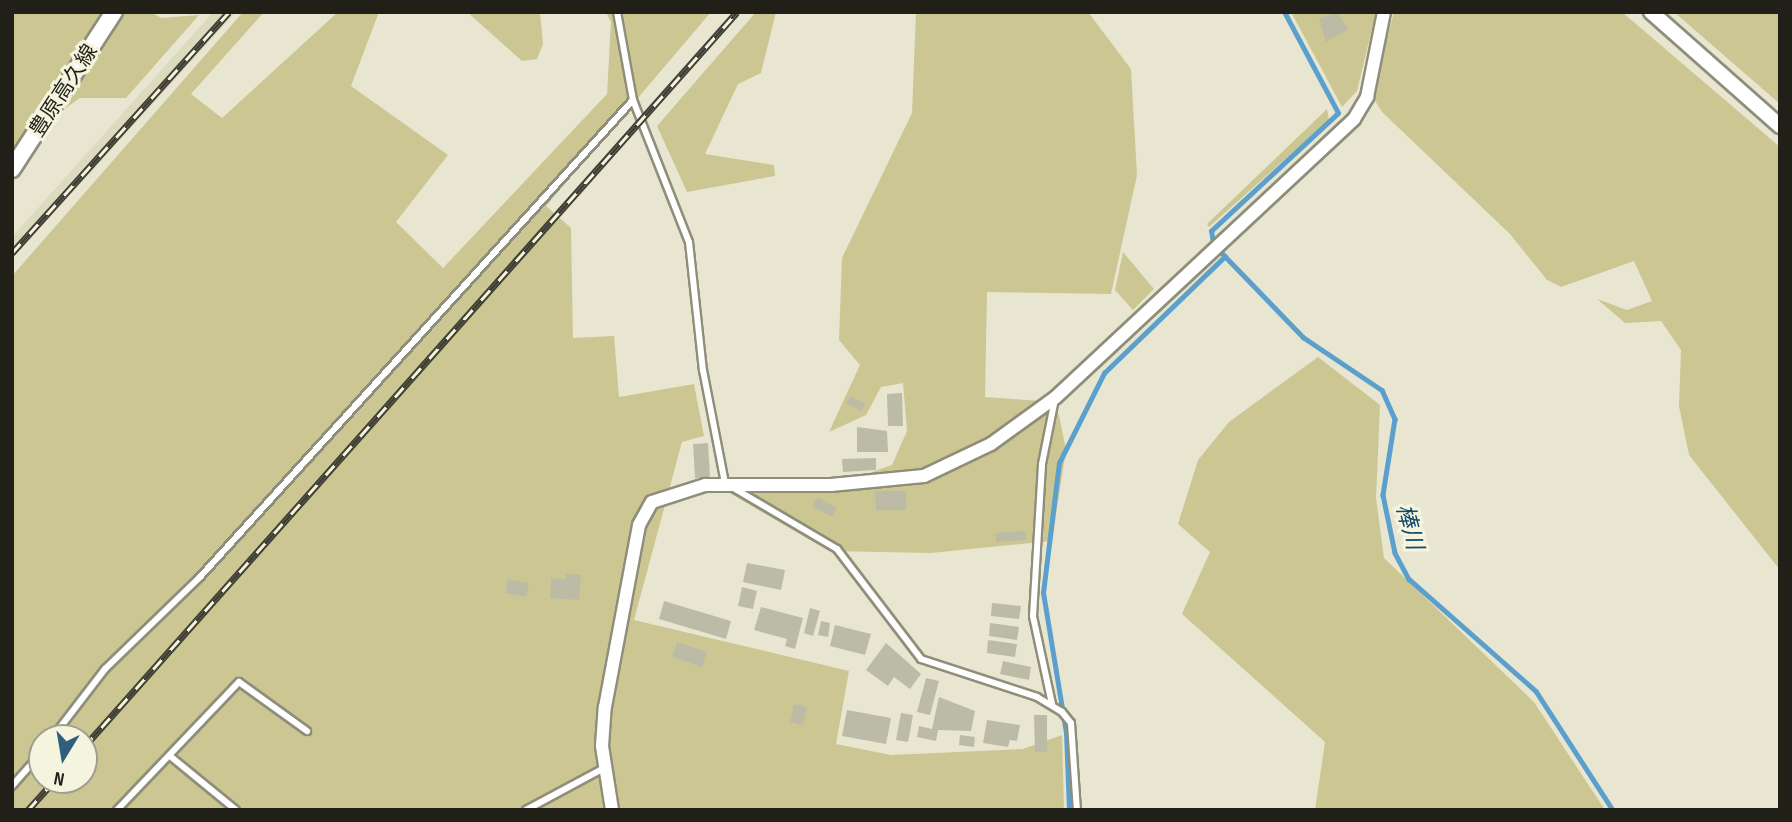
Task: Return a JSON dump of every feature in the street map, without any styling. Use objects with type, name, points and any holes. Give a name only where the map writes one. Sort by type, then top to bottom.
[{"type":"main road","name":"豊原高久線","points":[[12,169],[114,12]]},
{"type":"street","points":[[612,810],[604,768],[605,707],[639,525],[652,502],[725,483],[831,485],[924,476],[991,444],[1056,397],[1354,119],[1367,97],[1384,12]]},
{"type":"street","points":[[1651,12],[1780,126]]},
{"type":"lane","points":[[617,12],[633,100],[689,242],[703,370],[725,483],[837,549],[920,659],[1052,704],[1071,723],[1077,810]]},
{"type":"lane","points":[[63,724],[105,669],[200,577],[633,100]]},
{"type":"lane","points":[[1052,704],[1033,616],[1042,464],[1056,397]]},
{"type":"lane","points":[[117,810],[239,682],[307,732]]},
{"type":"lane","points":[[170,756],[236,810]]},
{"type":"lane","points":[[12,786],[28,768]]},
{"type":"lane","points":[[526,810],[604,768]]},
{"type":"shaded area","points":[[12,12],[151,12],[161,18],[199,15],[126,98],[80,98],[24,137],[12,154]]},
{"type":"shaded area","points":[[213,12],[236,12],[12,259],[12,237]]},
{"type":"shaded area","points":[[243,12],[264,12],[191,94],[222,118],[338,12],[379,12],[351,86],[448,155],[396,222],[443,268],[607,94],[611,22],[606,12],[711,12],[546,206],[571,228],[573,338],[614,336],[619,397],[694,384],[704,436],[682,442],[634,620],[849,671],[836,744],[891,755],[1023,749],[1062,735],[1064,810],[12,810],[12,276]]},
{"type":"shaded area","points":[[467,12],[540,12],[543,44],[537,59],[522,61]]},
{"type":"shaded area","points":[[756,12],[776,12],[761,73],[738,84],[705,154],[774,165],[775,176],[687,192],[657,126]]},
{"type":"shaded area","points":[[916,12],[1088,12],[1131,69],[1137,175],[1111,294],[987,292],[985,397],[1041,401],[1059,415],[1066,450],[1052,541],[931,553],[829,551],[726,491],[814,493],[892,465],[907,431],[903,383],[881,387],[866,415],[829,432],[860,365],[839,340],[842,258],[912,113]]},
{"type":"shaded area","points":[[1291,12],[1376,12],[1357,91],[1342,107]]},
{"type":"shaded area","points":[[1394,12],[1622,12],[1780,147],[1780,570],[1689,455],[1679,406],[1681,350],[1661,321],[1625,323],[1597,299],[1627,310],[1652,301],[1634,261],[1561,287],[1547,280],[1510,234],[1382,112],[1371,94]]},
{"type":"shaded area","points":[[1674,12],[1780,12],[1780,104]]},
{"type":"shaded area","points":[[1327,109],[1329,120],[1209,227],[1207,224]]},
{"type":"shaded area","points":[[1123,252],[1154,289],[1133,310],[1115,290]]},
{"type":"shaded area","points":[[1318,357],[1380,405],[1376,498],[1384,558],[1534,702],[1605,810],[1315,810],[1325,742],[1182,614],[1210,552],[1178,524],[1198,460],[1229,422]]},
{"type":"building","points":[[1337,13],[1349,29],[1326,42],[1319,18]]},
{"type":"building","points":[[902,393],[903,426],[888,426],[887,394]]},
{"type":"building","points":[[850,396],[865,404],[862,411],[846,403]]},
{"type":"building","points":[[857,427],[887,431],[888,452],[857,452]]},
{"type":"building","points":[[708,443],[710,477],[695,478],[693,444]]},
{"type":"building","points":[[876,458],[876,470],[843,472],[842,459]]},
{"type":"building","points":[[875,491],[906,491],[906,510],[876,510]]},
{"type":"building","points":[[818,497],[837,508],[832,517],[812,506]]},
{"type":"building","points":[[1025,531],[1026,540],[996,542],[995,533]]},
{"type":"building","points":[[747,563],[785,570],[781,590],[743,582]]},
{"type":"building","points":[[566,574],[581,575],[579,600],[550,598],[551,578],[566,579]]},
{"type":"building","points":[[508,579],[529,583],[526,597],[505,593]]},
{"type":"building","points":[[742,587],[757,591],[753,609],[738,606]]},
{"type":"building","points":[[664,601],[731,621],[726,639],[659,619]]},
{"type":"building","points":[[992,603],[1021,606],[1019,619],[991,616]]},
{"type":"building","points":[[761,607],[803,618],[795,649],[785,646],[787,639],[754,630]]},
{"type":"building","points":[[810,608],[820,611],[813,636],[804,633]]},
{"type":"building","points":[[821,621],[830,623],[828,637],[818,635]]},
{"type":"building","points":[[990,623],[1019,627],[1017,640],[989,636]]},
{"type":"building","points":[[835,625],[871,634],[865,655],[830,646]]},
{"type":"building","points":[[988,640],[1017,644],[1015,657],[987,653]]},
{"type":"building","points":[[677,642],[707,652],[702,667],[672,657]]},
{"type":"building","points":[[886,643],[921,674],[910,689],[894,677],[888,686],[866,670]]},
{"type":"building","points":[[1003,661],[1031,667],[1029,680],[1000,674]]},
{"type":"building","points":[[926,678],[939,681],[930,715],[917,712]]},
{"type":"building","points":[[939,697],[975,711],[971,731],[938,730],[936,741],[917,737],[919,726],[932,729]]},
{"type":"building","points":[[794,704],[807,707],[803,725],[790,722]]},
{"type":"building","points":[[847,710],[891,718],[886,744],[842,736]]},
{"type":"building","points":[[901,713],[913,715],[908,742],[896,740]]},
{"type":"building","points":[[1034,715],[1047,715],[1047,752],[1035,752]]},
{"type":"building","points":[[987,720],[1020,725],[1017,741],[1010,740],[1008,747],[983,743]]},
{"type":"building","points":[[960,735],[975,737],[974,747],[959,745]]},
{"type":"waterway","name":"棒川","points":[[1213,243],[1211,231],[1338,113],[1284,12]]},
{"type":"waterway","name":"棒川","points":[[1220,251],[1303,337],[1382,390],[1395,419],[1383,495],[1395,553],[1409,579],[1536,691],[1613,810]]},
{"type":"waterway","points":[[1069,810],[1066,733],[1043,593],[1059,463],[1104,373],[1225,256]]},
{"type":"railway","points":[[12,253],[229,12]]},
{"type":"railway","points":[[98,731],[737,12]]},
{"type":"railway","points":[[28,810],[42,794]]}]
